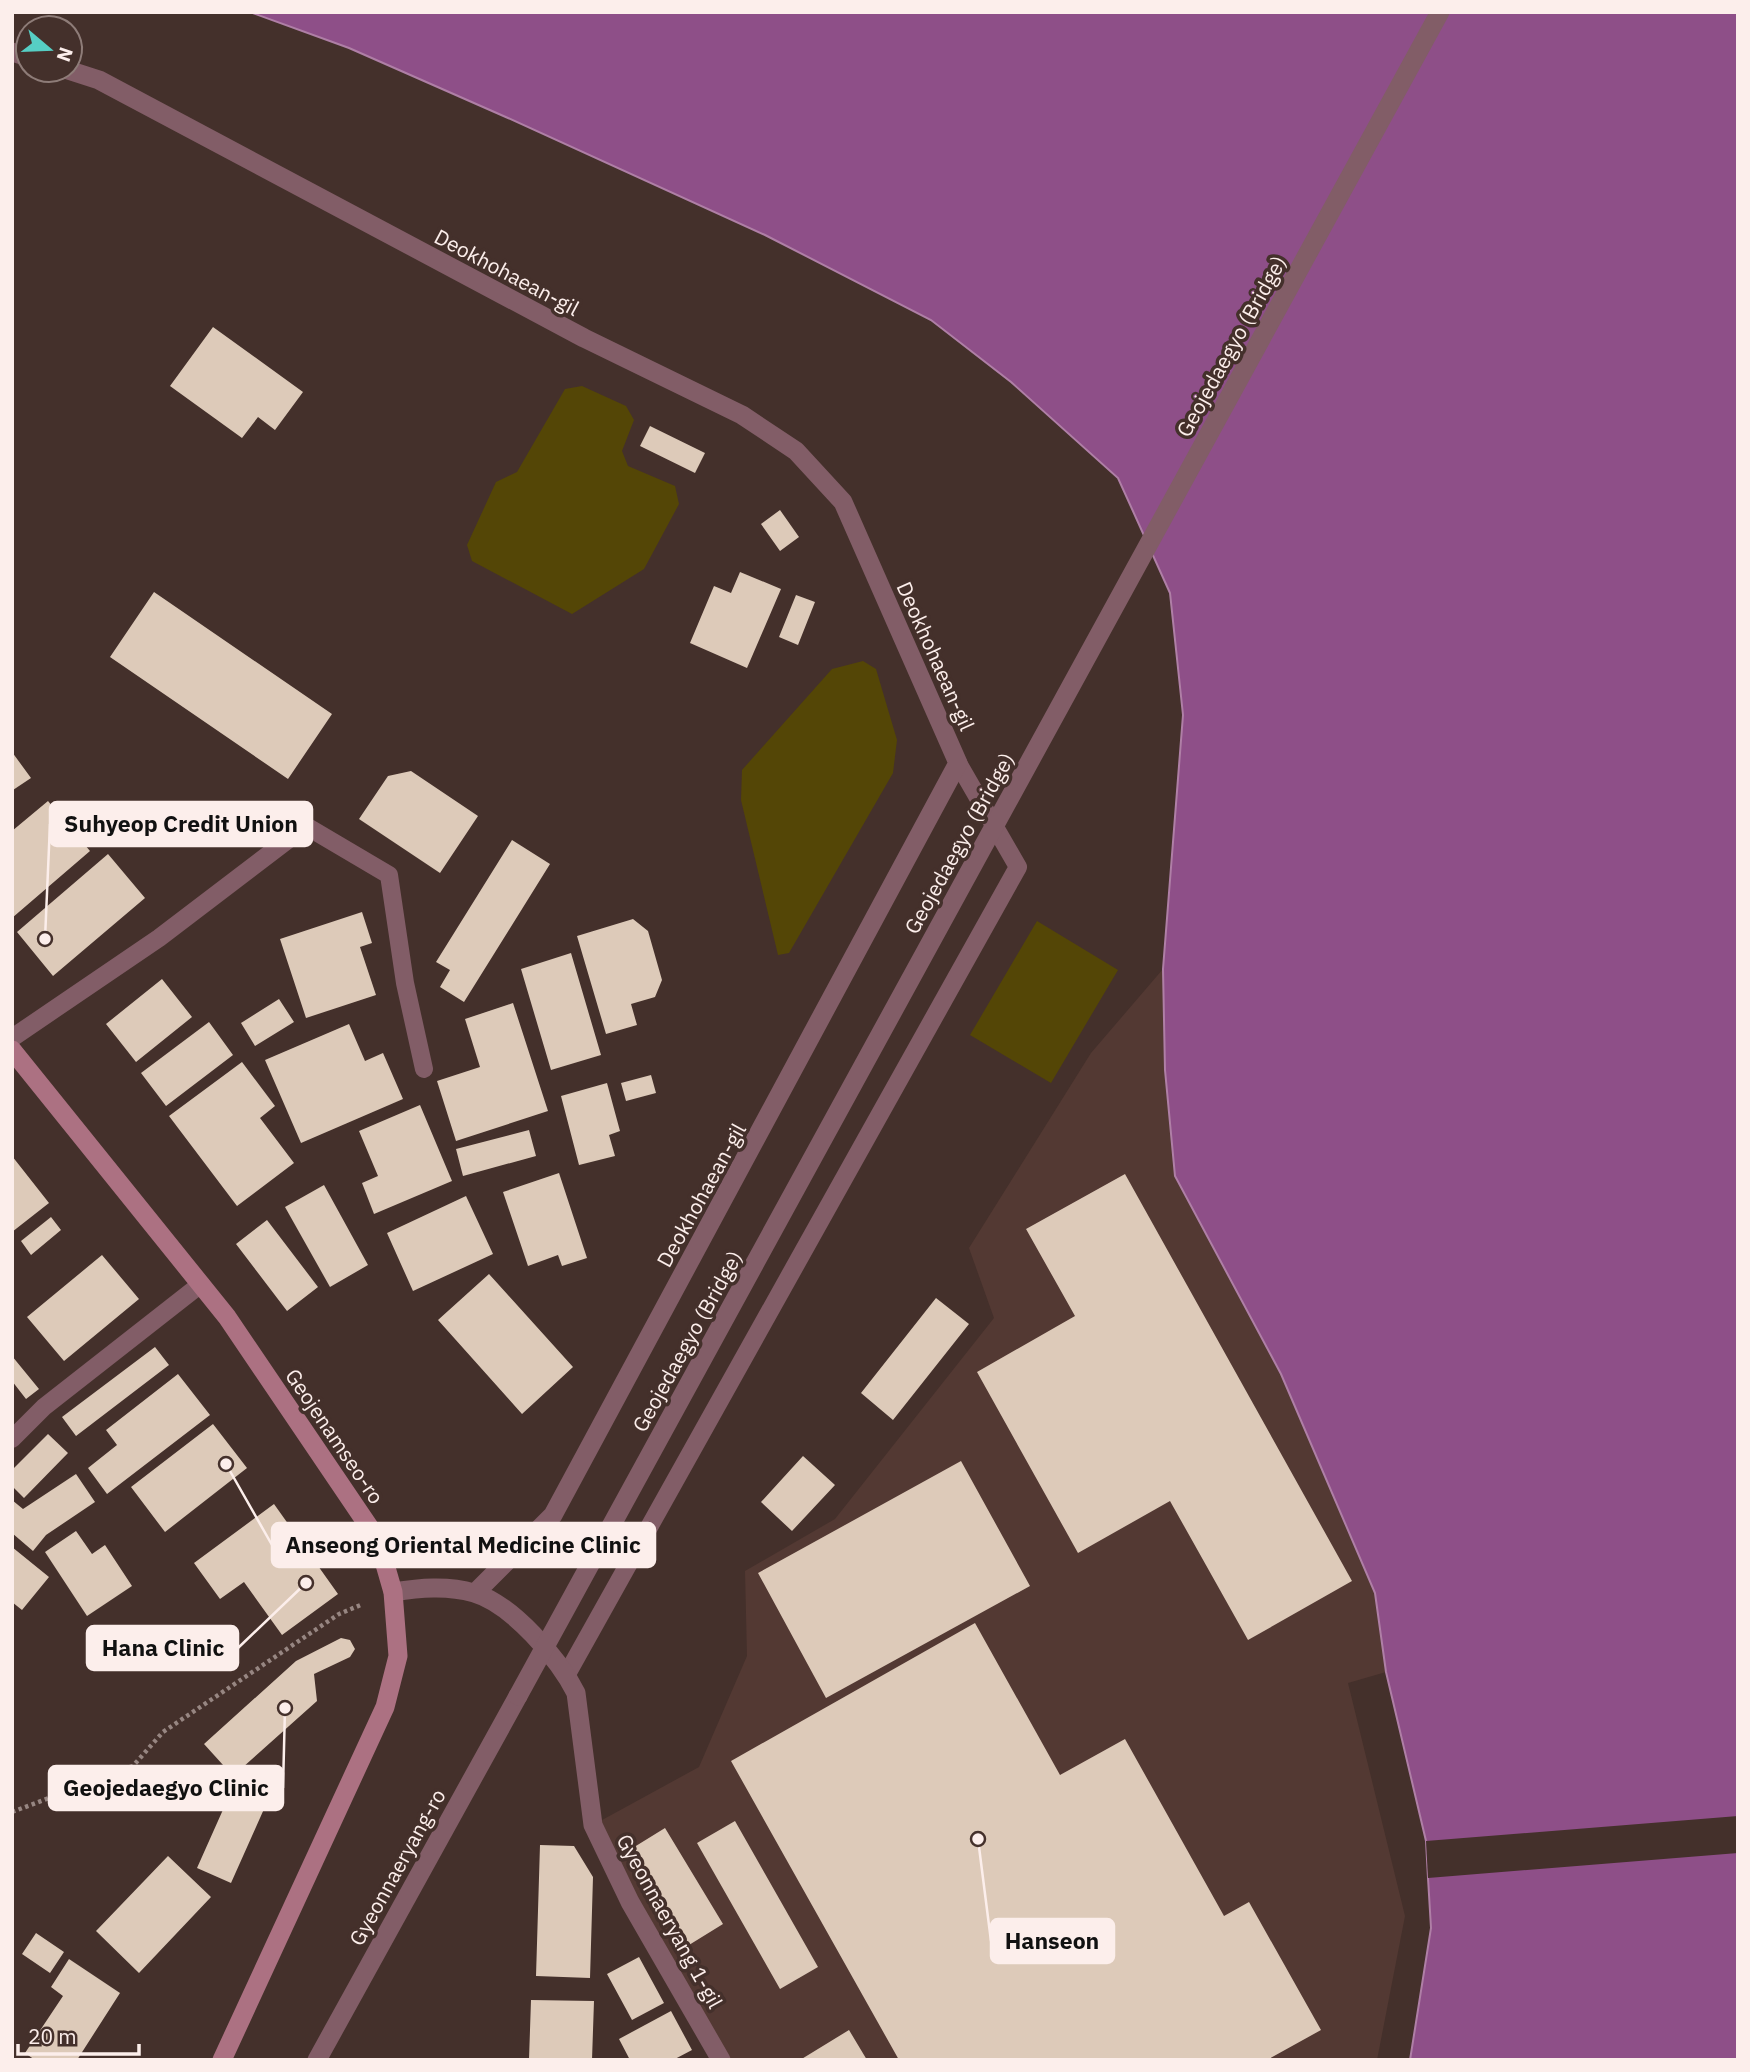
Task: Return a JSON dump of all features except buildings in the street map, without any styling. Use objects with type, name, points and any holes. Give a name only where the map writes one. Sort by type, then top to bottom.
[{"type":"main road","name":"Geojenamseo-ro","points":[[16,1060],[227,1317],[378,1540],[393,1592],[398,1656],[385,1707],[222,2060]]},
{"type":"street","name":"Geojedaegyo (Bridge)","points":[[518,1696],[1440,12]]},
{"type":"street","name":"Deokhohaean-gil","points":[[84,75],[99,80],[584,338],[741,415],[796,451],[843,502],[958,763],[554,1515],[475,1593]]},
{"type":"street","name":"Gyeonnaeryang 1-gil","points":[[393,1592],[426,1587],[475,1593],[517,1618],[567,1674],[576,1693],[593,1825],[629,1902],[721,2060]]},
{"type":"street","name":"Gyeonnaeryang-ro","points":[[317,2060],[518,1696]]},
{"type":"lane","points":[[567,1674],[1018,867],[958,763]]},
{"type":"lane","points":[[12,1038],[159,939],[306,826],[389,874],[405,983],[424,1069]]},
{"type":"lane","points":[[12,1439],[44,1407],[201,1284]]},
{"type":"path","points":[[12,1812],[133,1766],[163,1732],[339,1614],[393,1592]]},
{"type":"shaded area","points":[[250,12],[1738,12],[1738,2060],[1410,2060],[1431,1928],[1426,1841],[1386,1672],[1375,1593],[1281,1374],[1175,1176],[1165,1070],[1163,969],[1183,715],[1170,593],[1118,478],[1011,382],[931,320],[765,235],[508,118],[349,48]]},
{"type":"shaded area","points":[[582,386],[626,406],[634,420],[622,451],[628,466],[675,486],[679,504],[644,569],[572,614],[472,561],[467,545],[496,482],[517,472],[565,389]]},
{"type":"shaded area","points":[[863,661],[876,669],[897,740],[893,773],[789,953],[778,955],[741,800],[742,770],[832,669]]},
{"type":"shaded area","points":[[1037,921],[1118,970],[1051,1083],[970,1035]]},
{"type":"shaded area","points":[[1163,969],[1165,1070],[1175,1176],[1281,1374],[1375,1593],[1386,1672],[1348,1683],[1405,1916],[1377,2060],[721,2060],[593,1825],[699,1767],[747,1656],[745,1571],[835,1519],[994,1318],[969,1248],[1091,1053]]},
{"type":"pier","points":[[1738,1816],[1738,1853],[1428,1878],[1426,1841]]},
{"type":"place","name":"Suhyeop Credit Union","points":[[45,939]]},
{"type":"place","name":"Anseong Oriental Medicine Clinic","points":[[226,1464]]},
{"type":"place","name":"Hana Clinic","points":[[306,1583]]},
{"type":"place","name":"Geojedaegyo Clinic","points":[[285,1708]]},
{"type":"place","name":"Hanseon","points":[[978,1839]]}]
